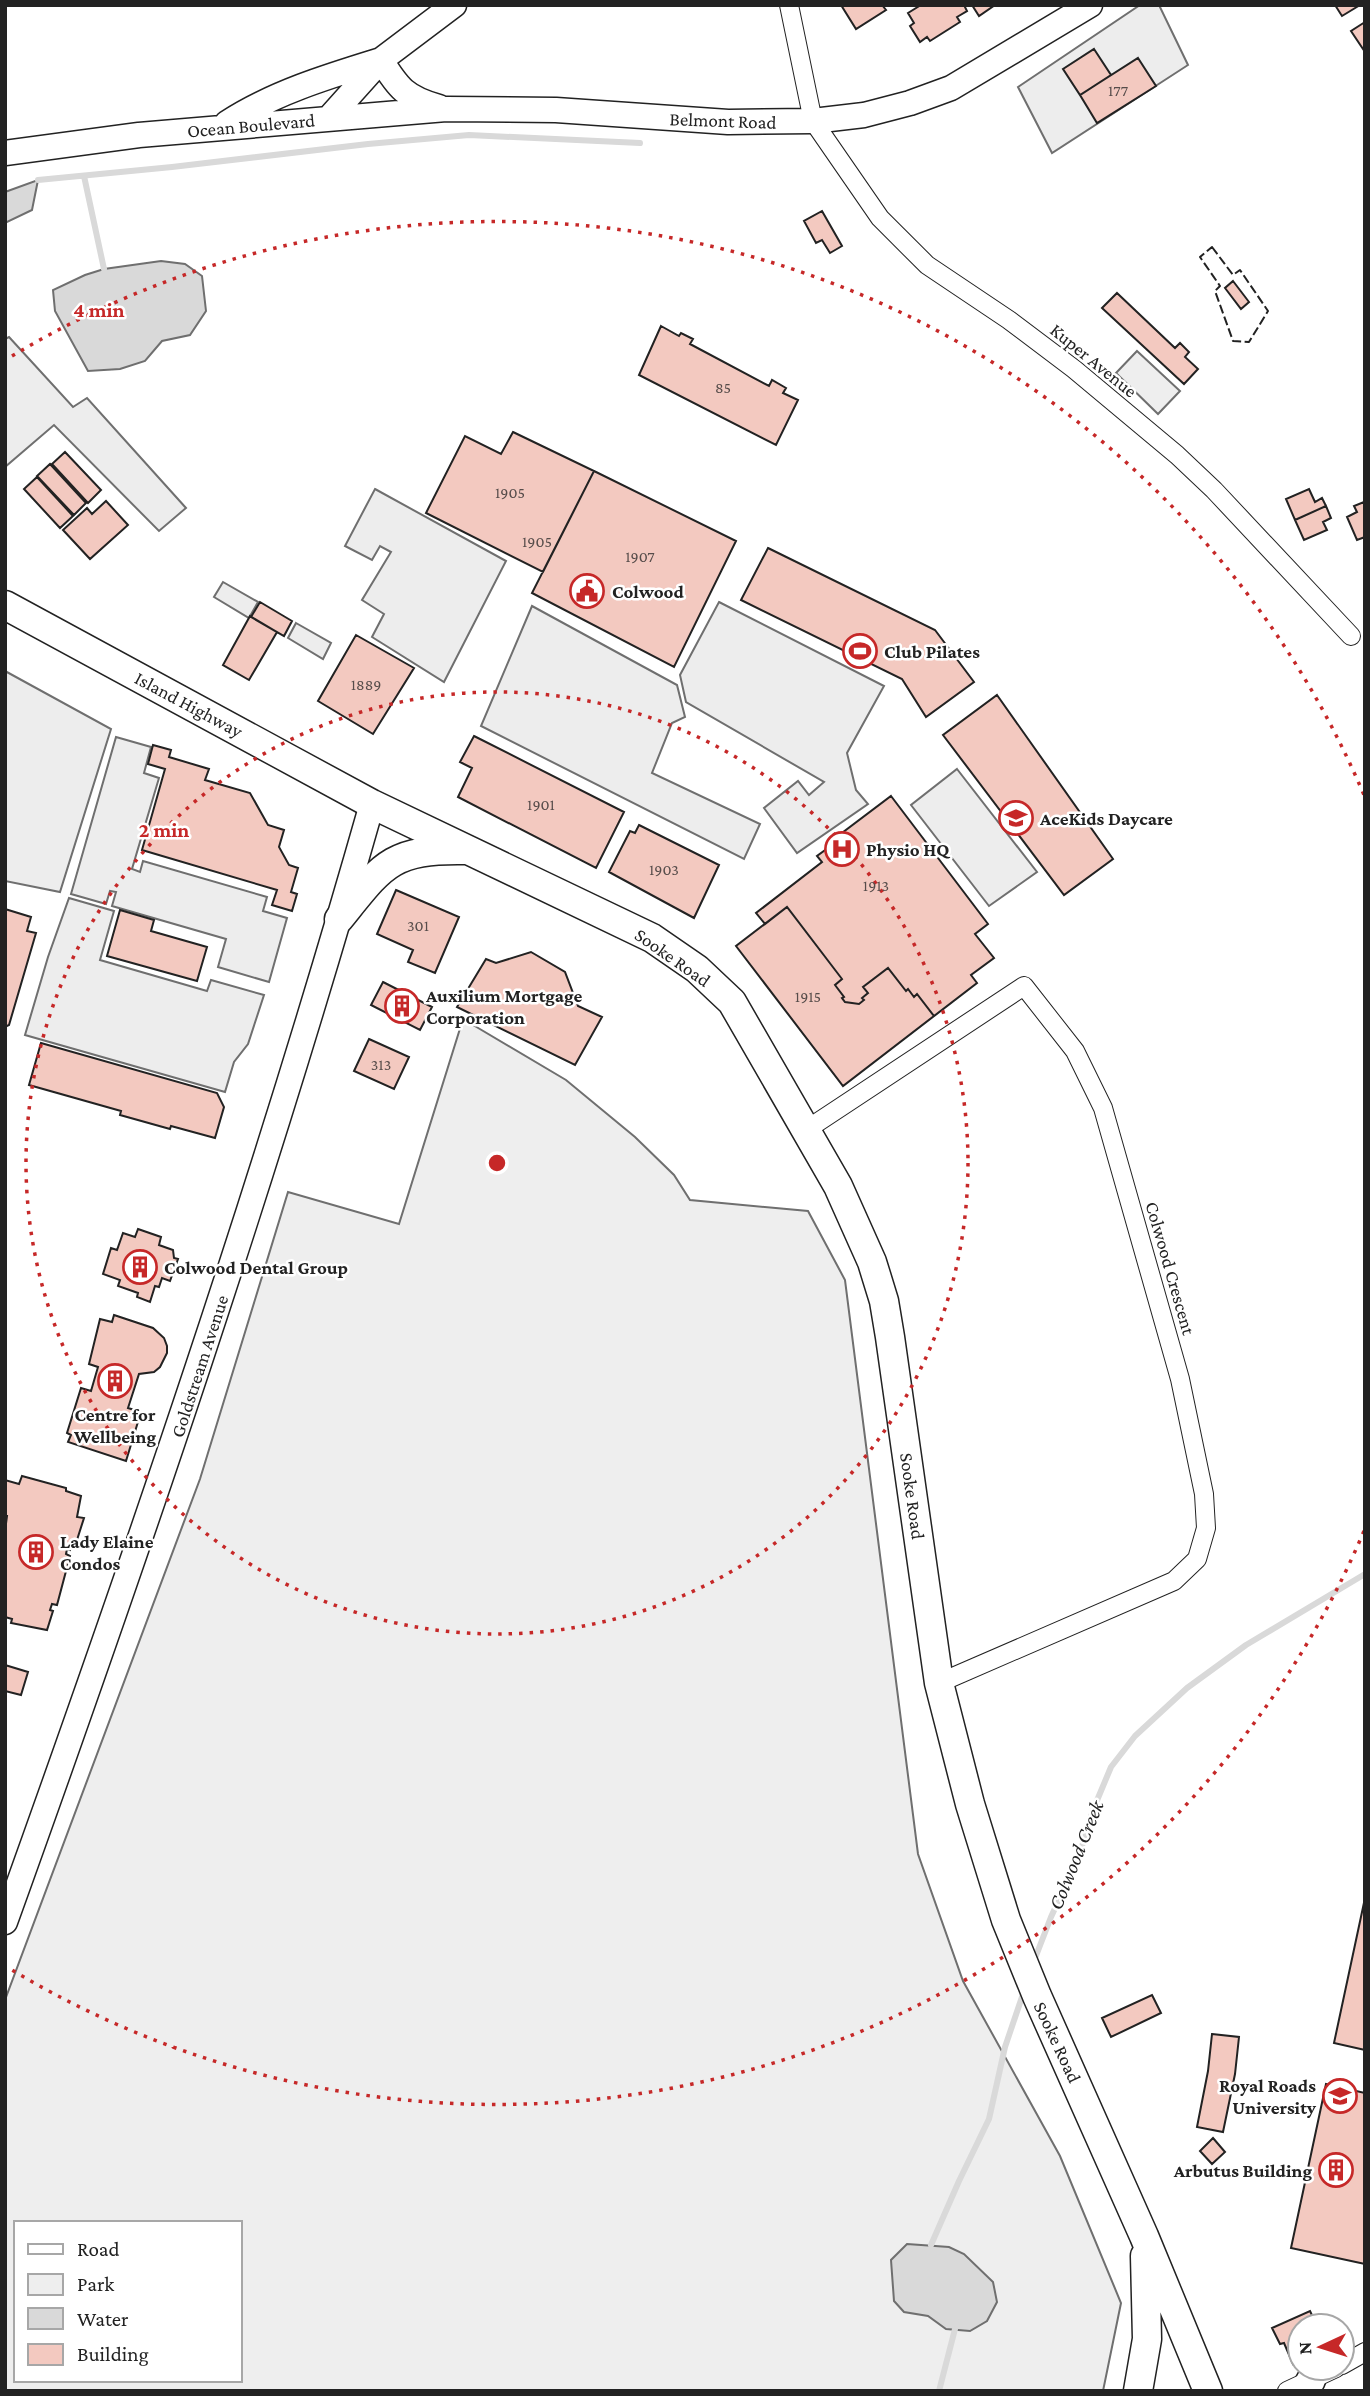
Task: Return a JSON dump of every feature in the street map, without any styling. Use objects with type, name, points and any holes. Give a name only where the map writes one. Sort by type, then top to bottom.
[{"type":"main road","name":"Island Highway","points":[[5,605],[372,804]]},
{"type":"main road","name":"Sooke Road","points":[[372,804],[652,938],[697,969],[732,1002],[838,1186],[872,1262],[884,1301],[939,1683],[970,1804],[1006,1920],[1209,2391]]},
{"type":"main road","points":[[339,919],[377,872],[400,858],[431,849],[469,850]]},
{"type":"main road","points":[[1138,2391],[1147,2339],[1144,2236]]},
{"type":"street","name":"Ocean Boulevard","points":[[5,153],[139,135],[329,118],[381,60],[454,5]]},
{"type":"street","points":[[789,5],[814,121]]},
{"type":"street","name":"Belmont Road","points":[[329,118],[446,109],[556,110],[728,122],[814,121],[876,112],[933,97],[970,78],[1090,5]]},
{"type":"street","points":[[220,127],[245,111],[289,92],[381,60],[401,90],[422,102],[446,109]]},
{"type":"street","name":"Kuper Avenue","points":[[814,121],[880,218],[906,246],[927,265],[1009,320],[1074,369],[1177,455],[1214,490],[1351,636]]},
{"type":"street","name":"Goldstream Avenue","points":[[5,1922],[192,1389],[339,919],[372,804]]},
{"type":"street","name":"Colwood Crescent","points":[[806,1130],[1024,986],[1075,1051],[1103,1108],[1180,1379],[1204,1494],[1206,1528],[1197,1559],[1174,1581],[939,1683]]},
{"type":"green space","points":[[1137,351],[1180,391],[1158,414],[1116,373]]},
{"type":"green space","points":[[463,1019],[566,1080],[635,1137],[674,1175],[690,1200],[808,1211],[845,1280],[918,1854],[963,1981],[1060,2156],[1121,2303],[1103,2391],[5,2391],[5,2000],[200,1479],[288,1192],[399,1224]]},
{"type":"shaded area","points":[[1140,5],[1159,5],[1188,65],[1052,153],[1018,87]]},
{"type":"shaded area","points":[[9,337],[73,407],[87,398],[186,508],[159,531],[54,425],[5,467],[5,339]]},
{"type":"shaded area","points":[[375,489],[506,561],[444,682],[372,637],[384,614],[362,600],[391,552],[380,546],[372,560],[345,546]]},
{"type":"shaded area","points":[[223,582],[258,602],[249,618],[214,597]]},
{"type":"shaded area","points":[[719,602],[884,686],[847,753],[856,790],[868,804],[797,853],[764,808],[798,781],[809,795],[824,782],[686,702],[680,675]]},
{"type":"shaded area","points":[[532,606],[677,685],[685,717],[672,723],[652,773],[760,824],[744,859],[481,726]]},
{"type":"shaded area","points":[[296,623],[331,643],[323,659],[288,638]]},
{"type":"shaded area","points":[[5,671],[111,729],[60,892],[5,881]]},
{"type":"shaded area","points":[[116,737],[151,747],[144,773],[159,778],[132,869],[140,872],[143,861],[267,897],[263,911],[287,918],[269,982],[218,967],[226,939],[112,906],[116,892],[110,891],[106,904],[71,894]]},
{"type":"shaded area","points":[[957,769],[1037,872],[989,906],[911,805]]},
{"type":"shaded area","points":[[69,898],[114,911],[100,960],[207,991],[211,980],[264,995],[248,1044],[234,1062],[225,1092],[25,1035]]},
{"type":"water","points":[[38,180],[32,210],[5,223],[5,192]]},
{"type":"water","points":[[161,261],[185,264],[202,276],[206,311],[190,335],[162,341],[145,361],[120,369],[88,371],[55,311],[53,290],[104,269]]},
{"type":"water","points":[[907,2244],[949,2247],[964,2254],[993,2282],[997,2302],[987,2321],[970,2331],[946,2329],[928,2316],[904,2312],[894,2301],[891,2260]]},
{"type":"building","points":[[841,5],[882,5],[886,10],[856,29]]},
{"type":"building","points":[[921,5],[964,5],[967,11],[957,17],[960,22],[930,41],[927,37],[920,42],[910,26],[914,23],[908,13]]},
{"type":"building","points":[[972,5],[995,5],[979,16]]},
{"type":"building","points":[[1335,5],[1360,5],[1342,16]]},
{"type":"building","points":[[1365,22],[1365,52],[1351,31]]},
{"type":"building","points":[[1094,49],[1111,75],[1080,95],[1063,69]]},
{"type":"building","points":[[1138,58],[1156,86],[1097,123],[1080,95]]},
{"type":"building","points":[[822,211],[842,246],[830,253],[822,240],[816,243],[804,221]]},
{"type":"building","points":[[1233,281],[1249,302],[1241,309],[1225,288]]},
{"type":"building","points":[[1117,293],[1175,348],[1180,343],[1189,352],[1185,357],[1198,369],[1184,384],[1102,308]]},
{"type":"building","points":[[661,326],[679,336],[681,333],[693,339],[690,344],[769,386],[772,380],[786,388],[783,393],[798,400],[776,445],[639,375]]},
{"type":"building","points":[[513,432],[594,471],[543,572],[426,513],[465,436],[501,454]]},
{"type":"building","points":[[65,452],[101,490],[88,503],[52,464]]},
{"type":"building","points":[[50,464],[86,503],[74,515],[37,476]]},
{"type":"building","points":[[594,471],[736,541],[674,667],[532,593]]},
{"type":"building","points":[[37,477],[73,516],[60,528],[24,489]]},
{"type":"building","points":[[1309,489],[1315,502],[1322,498],[1326,506],[1295,520],[1286,499]]},
{"type":"building","points":[[106,501],[128,525],[90,559],[63,530],[87,508],[92,514]]},
{"type":"building","points":[[1364,502],[1365,537],[1357,540],[1347,517],[1357,512],[1354,506]]},
{"type":"building","points":[[1326,506],[1331,518],[1323,522],[1327,530],[1304,540],[1295,520]]},
{"type":"building","points":[[768,548],[935,630],[974,682],[926,717],[902,679],[741,600]]},
{"type":"building","points":[[260,602],[292,621],[284,636],[251,617]]},
{"type":"building","points":[[250,616],[277,632],[249,680],[223,665]]},
{"type":"building","points":[[356,635],[414,668],[373,734],[318,701]]},
{"type":"building","points":[[997,695],[1113,859],[1064,895],[943,735]]},
{"type":"building","points":[[474,736],[624,812],[596,868],[458,797],[472,768],[460,762]]},
{"type":"building","points":[[153,745],[171,750],[169,757],[209,769],[205,780],[250,793],[268,825],[284,830],[279,847],[289,865],[298,868],[291,892],[297,894],[292,911],[272,905],[277,890],[142,850],[165,769],[148,764]]},
{"type":"building","points":[[891,796],[988,924],[975,934],[994,958],[971,975],[977,983],[934,1016],[917,994],[914,997],[908,989],[906,991],[888,968],[863,987],[868,993],[859,1004],[845,1002],[835,985],[842,979],[787,907],[765,924],[756,913],[822,862],[817,856],[832,845],[830,842]]},
{"type":"building","points":[[639,825],[719,865],[694,918],[609,872],[630,831],[635,833]]},
{"type":"building","points":[[396,890],[459,917],[435,973],[408,962],[413,950],[377,934]]},
{"type":"building","points":[[787,907],[842,979],[835,985],[845,1002],[859,1004],[868,993],[863,987],[888,968],[906,991],[908,989],[914,997],[917,994],[934,1016],[843,1086],[736,946]]},
{"type":"building","points":[[5,909],[31,917],[27,931],[36,933],[9,1025],[5,1027]]},
{"type":"building","points":[[120,910],[154,920],[151,931],[207,947],[197,981],[107,956]]},
{"type":"building","points":[[531,952],[565,972],[578,1006],[602,1017],[575,1065],[457,1007],[486,959],[496,963]]},
{"type":"building","name":"Auxilium Mortgage Corporation","points":[[383,982],[432,1007],[420,1030],[371,1005]]},
{"type":"building","points":[[369,1039],[409,1057],[394,1089],[354,1071]]},
{"type":"building","points":[[41,1043],[217,1093],[224,1107],[215,1138],[120,1115],[121,1111],[29,1085]]},
{"type":"building","name":"Colwood Dental Group","points":[[138,1229],[161,1237],[159,1245],[173,1250],[174,1258],[178,1259],[170,1281],[162,1278],[159,1287],[155,1286],[150,1302],[137,1297],[138,1293],[118,1286],[120,1280],[103,1274],[111,1248],[117,1250],[123,1233],[135,1237]]},
{"type":"building","name":"Centre for Wellbeing","points":[[114,1315],[153,1328],[164,1338],[167,1346],[167,1353],[160,1367],[154,1372],[139,1374],[128,1408],[141,1412],[126,1461],[68,1442],[71,1435],[67,1433],[81,1388],[91,1391],[98,1367],[89,1364],[100,1319],[112,1322]]},
{"type":"building","name":"Lady Elaine Condos","points":[[22,1476],[66,1488],[66,1491],[81,1496],[77,1517],[84,1518],[76,1543],[72,1542],[70,1550],[67,1549],[66,1554],[70,1556],[57,1605],[52,1604],[50,1610],[53,1611],[47,1630],[11,1623],[12,1619],[5,1617],[5,1480],[19,1484]]},
{"type":"building","points":[[5,1665],[28,1672],[21,1695],[5,1691]]},
{"type":"building","points":[[1365,1898],[1365,2050],[1334,2043]]},
{"type":"building","points":[[1152,1995],[1161,2013],[1111,2037],[1102,2018]]},
{"type":"building","points":[[1212,2034],[1239,2037],[1235,2074],[1223,2132],[1197,2127]]},
{"type":"building","name":"Arbutus Building","points":[[1326,2084],[1365,2093],[1365,2264],[1291,2248]]},
{"type":"building","points":[[1213,2138],[1225,2152],[1212,2164],[1200,2151]]},
{"type":"building","points":[[1286,2322],[1286,2348],[1284,2343],[1280,2344],[1272,2328]]},
{"type":"waterway","points":[[38,180],[469,135],[640,143]]},
{"type":"waterway","points":[[84,176],[104,269]]},
{"type":"waterway","name":"Colwood Creek","points":[[1034,1961],[1079,1856],[1093,1810],[1111,1767],[1135,1736],[1187,1688],[1246,1645],[1365,1574]]},
{"type":"waterway","name":"Colwood Creek","points":[[931,2245],[989,2119],[1005,2047],[1024,1991]]},
{"type":"waterway","name":"Colwood Creek","points":[[939,2391],[955,2329]]},
{"type":"fence","points":[[1212,247],[1233,275],[1240,270],[1268,311],[1249,342],[1233,341],[1215,291],[1220,286],[1200,257],[1212,247]]},
{"type":"place","name":"Colwood","points":[[587,591]]},
{"type":"place","name":"Club Pilates","points":[[860,651]]},
{"type":"place","name":"AceKids Daycare","points":[[1016,818]]},
{"type":"place","name":"Physio HQ","points":[[842,849]]},
{"type":"place","name":"Auxilium Mortgage Corporation","points":[[402,1006]]},
{"type":"place","name":"Colwood Dental Group","points":[[140,1267]]},
{"type":"place","name":"Centre for Wellbeing","points":[[115,1381]]},
{"type":"place","name":"Lady Elaine Condos","points":[[36,1552]]},
{"type":"place","name":"Royal Roads University","points":[[1340,2096]]},
{"type":"place","name":"Arbutus Building","points":[[1336,2170]]}]
